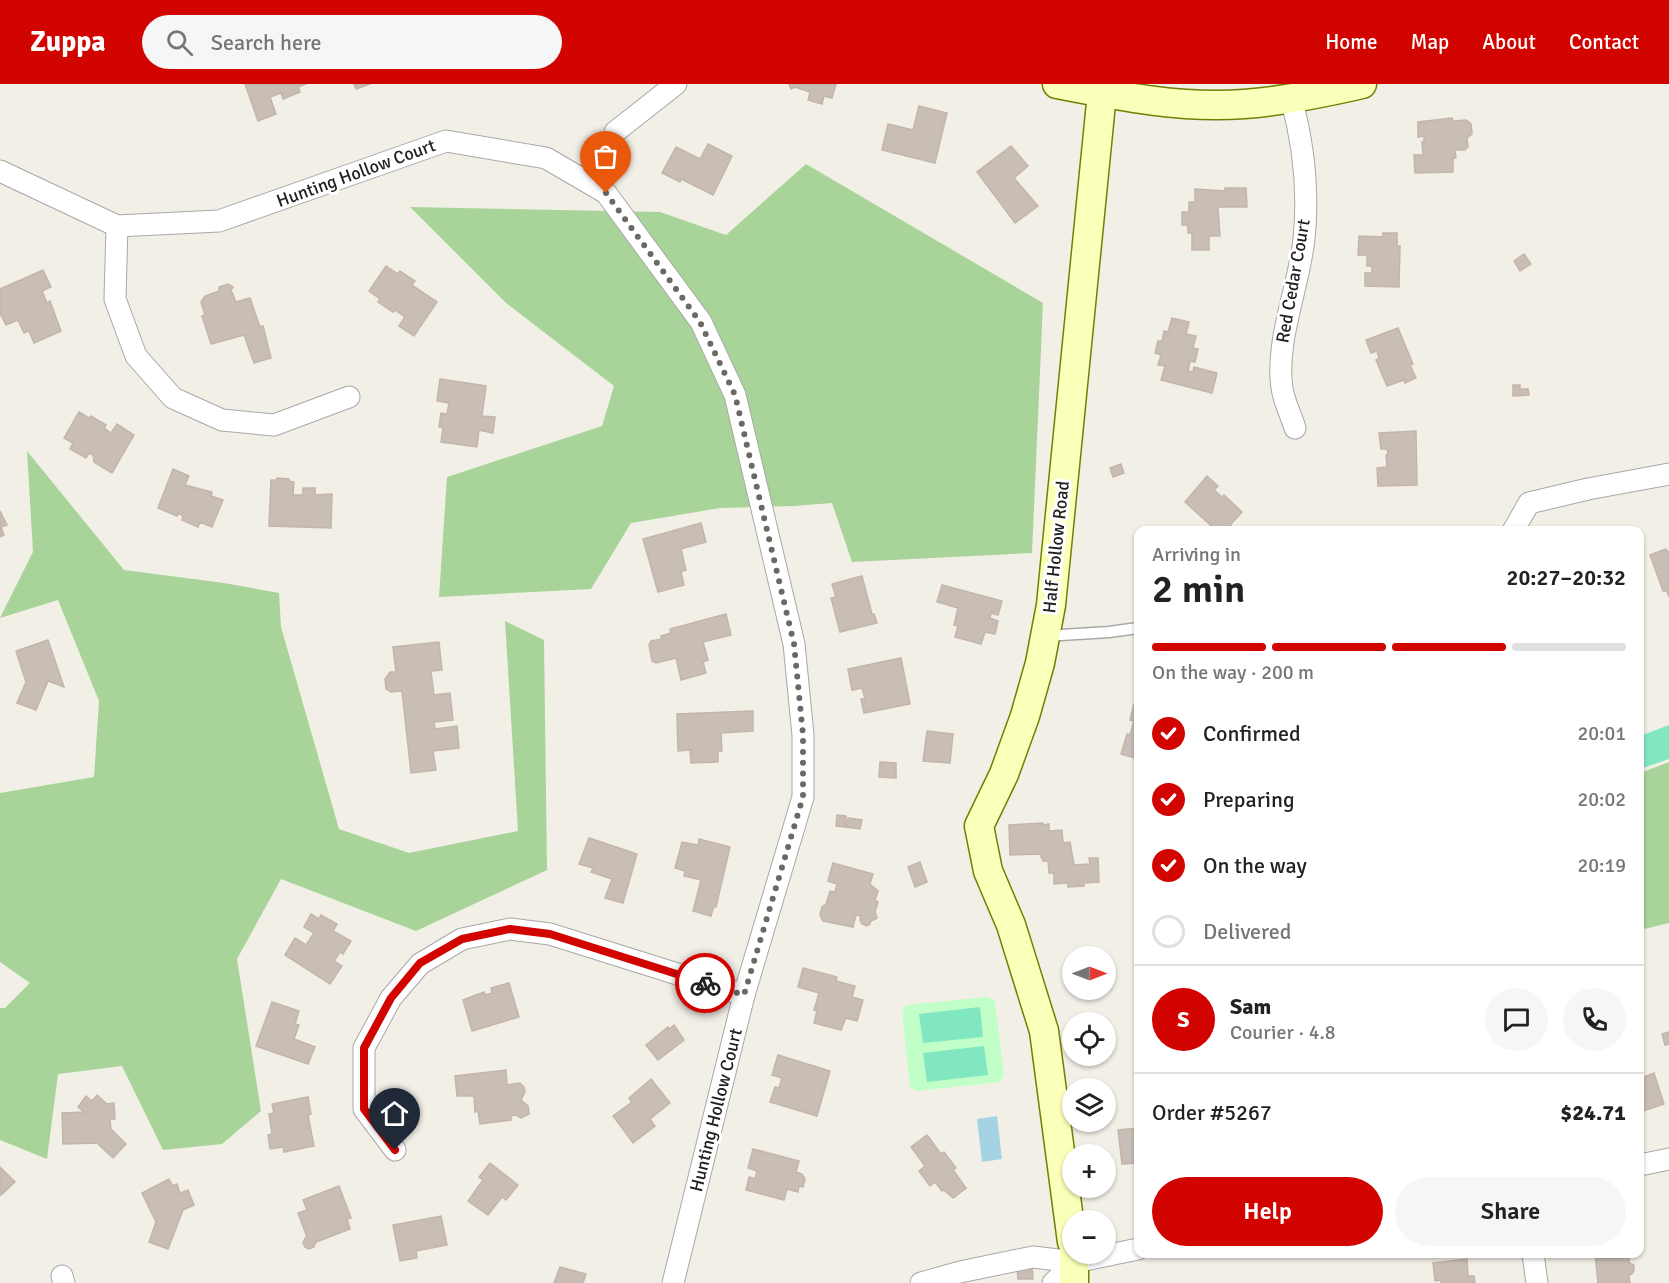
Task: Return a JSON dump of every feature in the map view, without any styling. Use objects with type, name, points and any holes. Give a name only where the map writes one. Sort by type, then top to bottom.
[{"type":"street","points":[[615,132],[676,84]]},
{"type":"street","points":[[1057,84],[1102,88],[1180,103],[1243,104],[1291,98],[1362,84]]},
{"type":"street","name":"Half Hollow Road","points":[[1067,1210],[1044,1031],[1011,926],[988,871],[979,826],[1004,774],[1025,716],[1040,663],[1051,605],[1102,88]]},
{"type":"street","name":"Red Cedar Court","points":[[1291,98],[1303,147],[1307,190],[1304,239],[1295,293],[1281,350],[1282,388],[1295,428]]},
{"type":"street","name":"Hunting Hollow Court","points":[[0,171],[117,226],[219,221],[446,141],[546,158],[606,193],[700,322],[735,395],[794,644],[803,735],[803,797],[744,995],[673,1283]]},
{"type":"street","points":[[117,226],[115,299],[136,356],[173,398],[222,420],[274,425],[349,397]]},
{"type":"street","points":[[1516,526],[1529,503],[1669,474]]},
{"type":"street","points":[[395,1150],[364,1109],[364,1048],[391,998],[420,963],[462,939],[510,929],[550,934],[744,995]]},
{"type":"street","points":[[1644,1164],[1669,1159]]},
{"type":"street","points":[[1644,1175],[1669,1172]]},
{"type":"street","points":[[1116,1253],[1134,1250]]},
{"type":"street","points":[[921,1283],[960,1272],[1033,1257],[1062,1259]]},
{"type":"street","points":[[1534,1258],[1537,1283]]},
{"type":"street","points":[[1053,1283],[1070,1264]]},
{"type":"lane","points":[[1045,636],[1134,629]]},
{"type":"green space","points":[[806,164],[1043,303],[1032,553],[852,562],[832,503],[720,508],[631,523],[591,589],[439,597],[447,477],[602,426],[614,386],[506,303],[410,207],[660,212],[726,235]]},
{"type":"green space","points":[[27,451],[124,570],[224,583],[279,593],[281,627],[339,829],[409,853],[518,831],[505,621],[544,640],[547,870],[416,931],[281,879],[237,959],[261,1111],[222,1144],[163,1150],[122,1066],[58,1074],[47,1159],[0,1140],[0,1008],[5,1008],[30,983],[0,962],[0,793],[94,777],[99,701],[58,600],[0,618],[33,552]]},
{"type":"green space","points":[[1669,725],[1669,759],[1644,768],[1644,734]]},
{"type":"green space","points":[[1669,762],[1669,923],[1644,929],[1644,771]]},
{"type":"green space","points":[[987,997],[995,1001],[1004,1075],[1000,1082],[917,1091],[910,1087],[902,1012],[906,1005]]},
{"type":"green space","points":[[980,1007],[983,1037],[923,1043],[919,1014]]},
{"type":"green space","points":[[984,1046],[988,1075],[927,1082],[923,1053]]},
{"type":"water","points":[[997,1116],[1002,1159],[982,1162],[977,1119]]},
{"type":"building","points":[[245,84],[306,84],[298,87],[300,92],[283,99],[281,93],[270,97],[276,114],[258,121]]},
{"type":"building","points":[[354,84],[370,84],[356,89]]},
{"type":"building","points":[[789,84],[836,84],[832,98],[824,96],[822,104],[808,100],[810,92],[795,87],[791,89]]},
{"type":"building","points":[[919,106],[947,113],[935,163],[882,150],[888,124],[913,130]]},
{"type":"building","points":[[1452,118],[1453,121],[1466,120],[1471,124],[1472,134],[1467,138],[1468,147],[1465,150],[1455,150],[1453,172],[1415,173],[1414,155],[1423,155],[1422,142],[1424,142],[1424,136],[1418,137],[1418,122]]},
{"type":"building","points":[[708,144],[732,156],[713,195],[681,179],[680,182],[662,173],[676,147],[700,159]]},
{"type":"building","points":[[1011,146],[1028,166],[1014,178],[1038,206],[1015,223],[977,172]]},
{"type":"building","points":[[1225,188],[1246,188],[1247,207],[1218,207],[1220,236],[1209,236],[1209,250],[1192,250],[1192,233],[1188,233],[1188,225],[1182,225],[1182,212],[1189,212],[1189,202],[1195,202],[1195,189],[1225,191]]},
{"type":"building","points":[[1383,233],[1397,233],[1397,246],[1400,246],[1399,287],[1365,286],[1365,273],[1372,273],[1372,266],[1367,266],[1367,255],[1358,255],[1359,236],[1383,237]]},
{"type":"building","points":[[1524,254],[1531,264],[1520,271],[1514,261]]},
{"type":"building","points":[[386,266],[398,274],[400,271],[415,281],[412,285],[437,302],[414,336],[399,326],[405,317],[378,302],[380,299],[369,291]]},
{"type":"building","points":[[43,270],[51,287],[42,291],[47,303],[50,301],[61,331],[34,343],[29,331],[24,333],[18,320],[6,325],[0,313],[0,289]]},
{"type":"building","points":[[228,284],[233,287],[231,290],[236,302],[250,298],[260,327],[263,326],[271,358],[254,363],[244,335],[211,344],[202,316],[205,315],[201,302],[205,296],[219,291],[219,287]]},
{"type":"building","points":[[1172,318],[1189,322],[1186,334],[1196,336],[1193,348],[1198,349],[1195,362],[1190,361],[1188,371],[1193,372],[1194,367],[1217,373],[1212,393],[1161,380],[1165,366],[1158,365],[1161,355],[1155,353],[1158,341],[1162,341],[1164,331],[1168,332]]},
{"type":"building","points":[[1398,328],[1413,364],[1410,365],[1416,378],[1405,383],[1404,380],[1387,386],[1376,360],[1379,358],[1377,351],[1371,353],[1366,340]]},
{"type":"building","points":[[440,379],[486,386],[482,416],[495,417],[493,433],[479,430],[477,447],[441,442],[443,427],[439,427],[441,413],[447,414],[449,403],[437,401]]},
{"type":"building","points":[[1513,385],[1520,385],[1520,389],[1528,389],[1529,395],[1513,396]]},
{"type":"building","points":[[79,412],[106,425],[104,428],[111,433],[117,424],[134,435],[112,473],[94,462],[93,455],[89,453],[86,458],[70,449],[73,443],[64,438]]},
{"type":"building","points":[[1416,431],[1417,485],[1378,486],[1377,468],[1387,467],[1386,455],[1388,455],[1387,449],[1381,449],[1379,433]]},
{"type":"building","points":[[1121,464],[1124,473],[1113,477],[1110,468]]},
{"type":"building","points":[[173,469],[189,476],[185,485],[212,492],[211,496],[223,500],[212,527],[200,522],[198,527],[182,520],[183,516],[178,513],[177,516],[158,508]]},
{"type":"building","points":[[1207,476],[1218,486],[1214,490],[1222,497],[1224,495],[1242,512],[1231,526],[1211,526],[1185,502]]},
{"type":"building","points":[[277,478],[294,482],[293,495],[303,495],[303,488],[315,488],[315,495],[332,494],[331,528],[269,526],[271,480],[277,480]]},
{"type":"building","points":[[0,511],[7,525],[1,527],[4,535],[0,537]]},
{"type":"building","points":[[701,523],[706,542],[681,549],[686,570],[681,572],[684,585],[658,592],[643,539]]},
{"type":"building","points":[[1666,549],[1667,552],[1669,551],[1669,597],[1667,591],[1663,591],[1650,555]]},
{"type":"building","points":[[862,576],[872,614],[877,623],[840,632],[831,598],[836,597],[832,584]]},
{"type":"building","points":[[942,585],[1002,601],[998,615],[991,613],[990,618],[998,621],[995,634],[985,632],[981,644],[955,637],[958,626],[954,625],[958,608],[937,602]]},
{"type":"building","points":[[726,614],[731,635],[703,642],[708,660],[703,662],[706,673],[681,680],[676,658],[656,663],[652,661],[649,645],[651,641],[662,639],[661,636],[671,633],[670,629]]},
{"type":"building","points":[[48,640],[64,687],[48,681],[36,710],[17,703],[26,682],[16,651]]},
{"type":"building","points":[[439,642],[442,670],[431,671],[434,695],[450,693],[453,720],[434,722],[435,729],[457,726],[459,748],[433,751],[436,770],[411,773],[402,691],[391,692],[386,689],[385,679],[390,672],[396,672],[393,647]]},
{"type":"building","points":[[901,658],[910,704],[864,713],[861,699],[865,699],[862,688],[852,690],[848,669]]},
{"type":"building","points":[[1134,704],[1134,721],[1130,720]]},
{"type":"building","points":[[753,711],[753,731],[721,733],[722,751],[718,751],[718,762],[691,763],[690,750],[678,751],[677,714]]},
{"type":"building","points":[[1134,721],[1134,758],[1121,754],[1127,734],[1130,735]]},
{"type":"building","points":[[927,731],[953,734],[950,763],[923,761]]},
{"type":"building","points":[[880,762],[896,763],[896,778],[879,777]]},
{"type":"building","points":[[837,815],[846,816],[845,827],[836,826]]},
{"type":"building","points":[[848,818],[862,820],[860,829],[846,827]]},
{"type":"building","points":[[1043,823],[1043,825],[1049,824],[1049,831],[1062,830],[1063,843],[1070,842],[1074,865],[1090,864],[1089,858],[1098,858],[1099,882],[1068,887],[1068,883],[1054,884],[1054,873],[1049,873],[1048,861],[1043,861],[1040,854],[1010,855],[1009,825]]},
{"type":"building","points":[[589,838],[637,854],[623,903],[605,898],[612,879],[591,872],[593,868],[579,864]]},
{"type":"building","points":[[699,839],[730,847],[716,907],[714,906],[711,916],[693,911],[701,880],[684,876],[685,871],[675,868],[682,842],[698,845]]},
{"type":"building","points":[[920,862],[927,882],[915,887],[908,867]]},
{"type":"building","points":[[833,863],[873,874],[870,884],[878,891],[875,900],[878,902],[875,912],[877,918],[867,926],[862,924],[861,916],[856,915],[853,927],[823,921],[820,915],[822,907],[826,904],[830,891],[835,892],[837,884],[828,881]]},
{"type":"building","points":[[311,914],[319,919],[321,915],[337,924],[333,931],[351,941],[343,954],[340,952],[334,961],[342,966],[330,984],[285,955],[295,938],[306,945],[314,933],[304,927]]},
{"type":"building","points":[[803,968],[837,977],[836,981],[855,986],[852,997],[863,1000],[857,1021],[846,1018],[841,1030],[814,1023],[817,1011],[814,1010],[819,993],[798,987]]},
{"type":"building","points":[[509,983],[519,1017],[472,1031],[463,1000],[484,992],[485,995],[492,993],[491,988]]},
{"type":"building","points":[[272,1002],[299,1011],[295,1024],[299,1025],[294,1039],[315,1047],[308,1064],[256,1046]]},
{"type":"building","points":[[674,1025],[684,1040],[658,1060],[646,1045],[668,1027],[669,1029]]},
{"type":"building","points":[[1669,1032],[1669,1044],[1665,1045],[1662,1034]]},
{"type":"building","points":[[778,1055],[830,1071],[817,1116],[770,1102],[775,1087],[779,1088],[782,1078],[772,1075]]},
{"type":"building","points":[[506,1070],[507,1085],[520,1083],[524,1087],[525,1092],[521,1100],[528,1106],[529,1114],[521,1118],[516,1115],[511,1116],[511,1120],[480,1124],[478,1111],[475,1112],[474,1096],[457,1096],[455,1076]]},
{"type":"building","points":[[1654,1073],[1664,1104],[1644,1111],[1644,1077]]},
{"type":"building","points":[[651,1079],[670,1103],[650,1119],[655,1126],[633,1143],[613,1116],[632,1102],[629,1098]]},
{"type":"building","points":[[97,1095],[107,1104],[114,1103],[115,1119],[110,1119],[111,1129],[126,1144],[113,1158],[97,1143],[63,1144],[62,1113],[84,1112],[78,1107],[86,1096],[92,1101]]},
{"type":"building","points":[[308,1097],[311,1114],[308,1115],[314,1146],[284,1152],[283,1147],[270,1149],[268,1135],[272,1134],[269,1114],[274,1113],[272,1104]]},
{"type":"building","points":[[1134,1128],[1134,1163],[1122,1164],[1118,1130]]},
{"type":"building","points":[[927,1135],[941,1154],[944,1152],[956,1168],[953,1170],[966,1188],[953,1198],[944,1190],[942,1191],[935,1182],[930,1186],[919,1171],[925,1166],[911,1147]]},
{"type":"building","points":[[753,1149],[799,1161],[796,1172],[802,1174],[805,1179],[803,1187],[799,1186],[798,1192],[787,1189],[784,1200],[746,1190],[749,1177],[755,1179],[757,1171],[748,1168]]},
{"type":"building","points":[[490,1163],[518,1185],[506,1200],[502,1197],[488,1215],[468,1201],[483,1180],[479,1177]]},
{"type":"building","points":[[0,1167],[15,1182],[1,1195],[0,1195]]},
{"type":"building","points":[[169,1179],[173,1186],[177,1184],[180,1193],[188,1190],[194,1205],[183,1210],[168,1249],[149,1242],[156,1222],[142,1193]]},
{"type":"building","points":[[339,1186],[351,1218],[347,1219],[350,1229],[316,1242],[314,1247],[309,1249],[305,1247],[303,1243],[307,1237],[298,1213],[307,1210],[303,1200]]},
{"type":"building","points":[[441,1216],[447,1245],[416,1251],[417,1258],[400,1261],[393,1225]]},
{"type":"building","points":[[1595,1258],[1629,1258],[1629,1263],[1634,1265],[1632,1274],[1629,1275],[1630,1283],[1598,1283]]},
{"type":"building","points":[[1467,1259],[1468,1276],[1474,1276],[1475,1283],[1435,1281],[1433,1263]]},
{"type":"building","points":[[1032,1266],[1033,1279],[1018,1279],[1017,1267]]},
{"type":"building","points":[[560,1267],[586,1274],[583,1283],[554,1283]]},
{"type":"way so far","points":[[606,193],[700,322],[735,395],[794,644],[803,735],[803,797],[744,995],[705,983]]},
{"type":"route","points":[[395,1150],[364,1109],[364,1048],[391,998],[420,963],[462,939],[510,929],[550,934],[705,983]]}]
